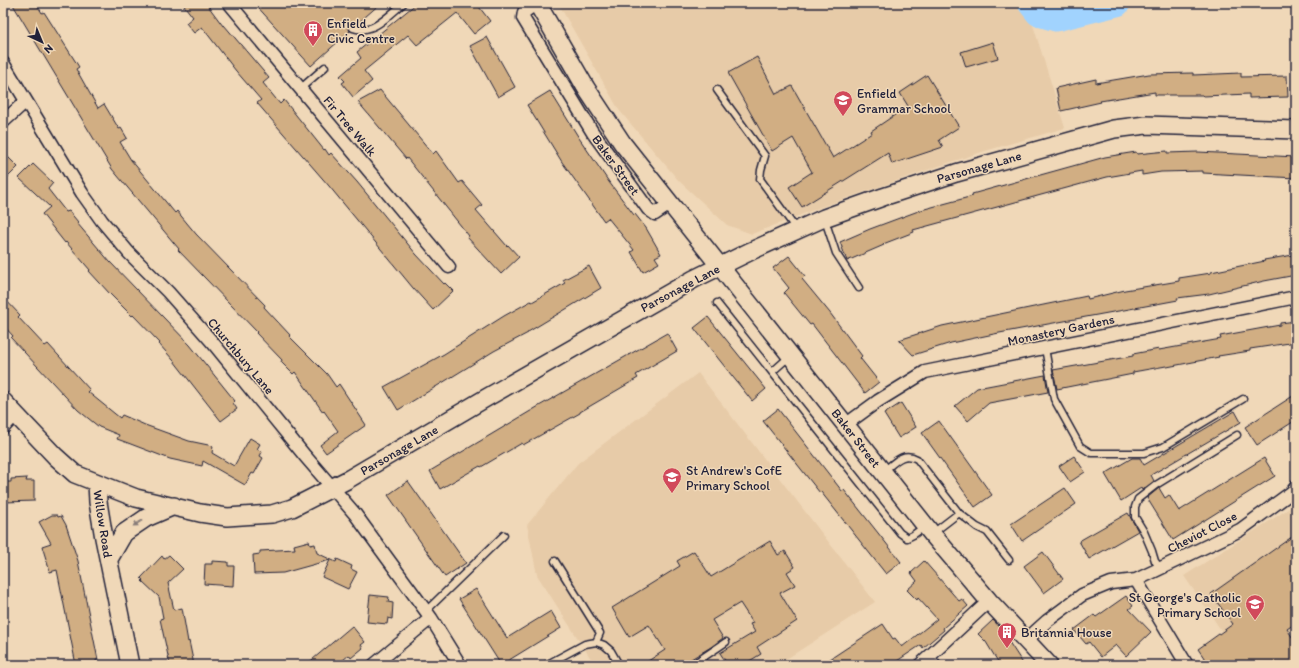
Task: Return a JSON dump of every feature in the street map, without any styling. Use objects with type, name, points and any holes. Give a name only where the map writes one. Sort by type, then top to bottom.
[{"type":"street","name":"Fir Tree Walk","points":[[229,3],[449,268]]},
{"type":"street","name":"Baker Street","points":[[671,203],[655,214],[648,209],[593,133],[570,97],[523,18],[524,12],[537,3],[586,88],[623,144],[671,203],[929,530],[989,601],[1049,665]]},
{"type":"street","name":"Churchbury Lane","points":[[3,63],[82,193],[102,221],[129,253],[168,292],[213,343],[359,520],[428,614],[460,665]]},
{"type":"street","points":[[570,97],[586,88]]},
{"type":"street","points":[[3,122],[26,101]]},
{"type":"street","name":"Parsonage Lane","points":[[97,483],[136,498],[200,513],[227,517],[272,514],[292,508],[332,488],[694,279],[824,218],[956,173],[1114,129],[1146,125],[1296,130]]},
{"type":"street","name":"Monastery Gardens","points":[[845,424],[878,401],[925,372],[1296,297]]},
{"type":"street","name":"Willow Road","points":[[3,400],[70,470],[75,474],[97,483],[100,516],[130,665]]},
{"type":"street","points":[[3,428],[16,414]]},
{"type":"street","name":"Cheviot Close","points":[[1026,640],[1047,621],[1082,595],[1111,583],[1136,580],[1240,530],[1292,492],[1296,487]]},
{"type":"street","points":[[109,559],[124,533],[146,518],[174,506]]},
{"type":"street","points":[[1136,580],[1187,665]]},
{"type":"street","points":[[920,665],[934,661],[989,601]]},
{"type":"street","points":[[374,665],[428,614]]},
{"type":"lane","points":[[353,28],[360,30],[374,27],[404,3]]},
{"type":"lane","points":[[300,89],[325,67]]},
{"type":"lane","points":[[717,90],[765,156],[760,179],[796,230]]},
{"type":"lane","points":[[824,218],[836,253],[859,288]]},
{"type":"lane","points":[[717,304],[900,533],[907,538],[929,530],[959,513]]},
{"type":"lane","points":[[1045,348],[1054,399],[1080,446],[1091,453],[1144,453],[1163,447],[1243,399]]},
{"type":"lane","points":[[772,372],[791,356]]},
{"type":"lane","points":[[1160,568],[1155,562],[1147,539],[1136,517],[1135,507],[1138,499],[1156,485],[1237,435]]},
{"type":"lane","points":[[883,472],[898,459],[906,456],[912,456],[917,459],[959,513],[977,527],[987,532],[1009,560]]},
{"type":"lane","points":[[428,614],[504,535]]},
{"type":"lane","points":[[555,561],[600,633],[596,642]]},
{"type":"lane","points":[[546,665],[585,644],[596,642],[604,645],[611,651],[619,665]]},
{"type":"lane","points":[[692,665],[726,642]]},
{"type":"shaded area","name":"Enfield Grammar School","points":[[558,3],[1018,3],[1033,25],[1065,128],[939,166],[821,207],[752,234],[727,225],[679,181],[619,110]]},
{"type":"shaded area","name":"St Andrew's CofE Primary School","points":[[698,373],[875,602],[777,665],[595,665],[537,575],[527,525],[578,463]]},
{"type":"shaded area","name":"St George's Catholic Primary School","points":[[1296,504],[1296,665],[1245,665],[1184,576]]},
{"type":"building","points":[[12,3],[36,3],[42,13],[44,12],[79,67],[76,69],[98,108],[104,104],[119,129],[121,128],[127,138],[120,142],[131,160],[175,213],[177,211],[196,234],[265,305],[264,307],[290,335],[289,336],[327,374],[336,387],[339,384],[366,425],[326,453],[320,445],[338,431],[295,372],[293,374],[281,362],[282,360],[256,333],[257,332],[178,250],[179,249],[112,169]]},
{"type":"building","points":[[182,3],[206,3],[223,26],[224,25],[269,78],[263,83],[280,104],[284,100],[324,150],[325,149],[329,155],[331,153],[357,182],[416,254],[444,284],[445,283],[453,291],[433,310],[257,103],[261,100],[236,71],[202,27],[194,33],[186,23],[193,17]]},
{"type":"building","name":"Enfield Civic Centre","points":[[254,3],[381,3],[357,24],[350,25],[350,31],[311,66]]},
{"type":"building","points":[[417,3],[476,3],[490,21],[474,34],[457,13],[417,45],[408,35],[364,71],[372,81],[353,97],[342,83],[345,81],[340,76],[361,58],[357,52]]},
{"type":"building","points":[[487,37],[515,87],[498,97],[470,46]]},
{"type":"building","points":[[993,42],[998,58],[966,67],[961,52]]},
{"type":"building","points":[[757,57],[776,94],[792,86],[833,158],[872,133],[871,131],[908,106],[900,93],[927,75],[959,127],[939,140],[943,147],[892,164],[888,153],[802,207],[789,187],[812,172],[793,138],[772,151],[728,73]]},
{"type":"building","points":[[1193,73],[1193,75],[1241,73],[1241,77],[1287,76],[1288,97],[1249,98],[1249,94],[1203,96],[1155,95],[1155,92],[1100,101],[1101,102],[1061,111],[1056,88],[1096,79],[1096,83],[1149,74]]},
{"type":"building","points":[[380,90],[433,154],[436,151],[459,183],[462,181],[482,205],[476,210],[507,246],[508,245],[519,257],[501,274],[467,237],[469,236],[407,158],[406,159],[358,102]]},
{"type":"building","points":[[550,91],[579,138],[609,182],[634,215],[635,214],[646,228],[661,254],[655,257],[659,263],[643,272],[631,252],[634,250],[608,218],[604,221],[562,162],[527,105]]},
{"type":"building","points":[[1167,151],[1167,153],[1198,152],[1296,157],[1296,178],[1203,173],[1203,171],[1161,172],[1142,175],[1142,171],[1107,177],[913,230],[914,232],[883,244],[884,245],[847,261],[840,242],[921,210],[973,196],[972,194],[1105,157],[1136,152],[1137,154]]},
{"type":"building","points":[[3,152],[18,167],[3,182]]},
{"type":"building","points":[[33,164],[53,183],[48,189],[66,212],[69,211],[78,222],[77,223],[110,262],[190,345],[235,401],[233,403],[237,409],[221,421],[159,344],[160,343],[110,294],[66,242],[65,243],[42,214],[50,207],[19,178]]},
{"type":"building","points":[[1293,255],[1296,275],[1209,294],[1177,298],[1178,300],[994,334],[951,343],[913,355],[899,340],[942,326],[1087,296],[1088,299],[1125,290],[1179,281],[1179,278],[1211,273],[1265,261],[1264,260]]},
{"type":"building","points":[[789,256],[805,276],[802,279],[830,313],[862,356],[860,358],[879,382],[865,393],[812,324],[810,325],[784,293],[789,288],[773,268]]},
{"type":"building","points":[[589,266],[601,288],[398,410],[384,387],[444,354],[504,316],[565,283],[563,280]]},
{"type":"building","points":[[3,297],[20,315],[18,317],[45,346],[48,344],[90,390],[88,392],[120,418],[122,415],[189,441],[213,446],[212,453],[234,466],[250,438],[260,444],[257,449],[262,452],[260,456],[263,458],[254,474],[252,473],[245,485],[203,461],[202,466],[170,459],[117,439],[119,435],[99,427],[78,410],[11,338],[13,336],[3,325]]},
{"type":"building","points":[[708,317],[766,389],[752,401],[694,328]]},
{"type":"building","points":[[1296,321],[1296,342],[1250,349],[1250,351],[1133,372],[1133,374],[1057,389],[1053,370],[1133,356],[1133,354],[1159,349],[1221,339],[1220,336]]},
{"type":"building","points":[[667,333],[677,351],[636,375],[638,378],[523,445],[522,443],[440,489],[430,471],[539,406]]},
{"type":"building","points":[[1045,375],[1048,392],[989,403],[968,421],[955,406],[977,388]]},
{"type":"building","points":[[1296,394],[1296,420],[1257,445],[1245,427]]},
{"type":"building","points":[[901,403],[916,427],[899,438],[884,414]]},
{"type":"building","points":[[778,409],[842,491],[844,490],[901,562],[886,574],[763,421]]},
{"type":"building","points":[[1235,411],[1241,422],[1151,475],[1154,481],[1142,490],[1141,488],[1121,501],[1105,474],[1132,458],[1140,458],[1144,465]]},
{"type":"building","points":[[939,421],[992,495],[975,507],[922,433]]},
{"type":"building","points":[[1074,456],[1085,472],[1070,482],[1059,466]]},
{"type":"building","points":[[1264,458],[1275,476],[1173,540],[1147,498],[1159,488],[1165,498],[1169,495],[1179,511]]},
{"type":"building","points":[[27,478],[26,481],[34,481],[34,501],[5,502],[4,482],[11,482],[11,479]]},
{"type":"building","points":[[408,481],[466,563],[445,577],[388,495]]},
{"type":"building","points":[[1065,488],[1076,504],[1022,541],[1011,524]]},
{"type":"building","points":[[1128,513],[1138,531],[1089,559],[1079,541]]},
{"type":"building","points":[[52,515],[57,515],[58,517],[61,516],[66,525],[78,561],[98,660],[96,660],[97,665],[76,665],[57,570],[50,572],[42,546],[51,543],[39,522]]},
{"type":"building","name":"St George's Catholic Primary School","points":[[1296,534],[1296,623],[1287,629],[1296,643],[1296,665],[1209,665],[1198,649],[1233,624],[1211,594]]},
{"type":"building","points":[[309,541],[310,545],[315,544],[317,553],[336,562],[337,559],[352,566],[351,569],[357,572],[348,589],[322,577],[330,560],[283,573],[254,574],[253,555],[260,554],[260,551],[295,549],[294,545]]},
{"type":"building","points":[[770,541],[778,555],[785,551],[795,567],[787,572],[795,585],[780,593],[797,621],[757,647],[761,654],[743,665],[728,665],[720,653],[755,632],[750,624],[753,623],[740,603],[712,620],[723,638],[711,647],[681,665],[642,665],[665,650],[649,625],[629,637],[612,608],[680,566],[677,561],[694,551],[711,577]]},
{"type":"building","points":[[1043,552],[1063,579],[1044,593],[1024,566]]},
{"type":"building","points":[[169,555],[183,569],[168,583],[174,610],[182,608],[194,665],[170,665],[160,619],[163,618],[159,597],[142,581],[143,580],[141,578],[162,556],[164,559]]},
{"type":"building","points":[[212,561],[228,562],[228,566],[234,566],[233,586],[204,584],[205,564],[212,564]]},
{"type":"building","points":[[924,561],[959,601],[962,599],[968,606],[923,648],[921,645],[891,665],[821,665],[883,624],[893,639],[895,638],[902,647],[937,619],[918,598],[917,600],[907,590],[917,581],[911,573]]},
{"type":"building","points":[[476,589],[507,638],[551,611],[561,628],[501,665],[459,599]]},
{"type":"building","points":[[370,595],[389,597],[388,602],[393,603],[392,619],[388,618],[387,624],[367,622]]},
{"type":"building","points":[[1126,596],[1133,606],[1129,609],[1151,632],[1126,656],[1116,645],[1101,657],[1089,642],[1086,644],[1074,630],[1094,615],[1096,617]]},
{"type":"building","points":[[993,620],[1009,637],[1007,639],[1024,665],[1000,665],[986,642],[978,634]]},
{"type":"building","points":[[352,626],[365,642],[361,645],[363,648],[351,658],[349,655],[337,665],[306,665]]},
{"type":"waterway","points":[[1031,3],[1039,13],[1056,18],[1117,3]]},
{"type":"place","name":"Enfield Civic Centre","points":[[313,47]]},
{"type":"place","name":"Enfield Grammar School","points":[[843,117]]},
{"type":"place","name":"St Andrew's CofE Primary School","points":[[672,494]]},
{"type":"place","name":"St George's Catholic Primary School","points":[[1255,621]]},
{"type":"place","name":"Britannia House","points":[[1007,649]]}]
